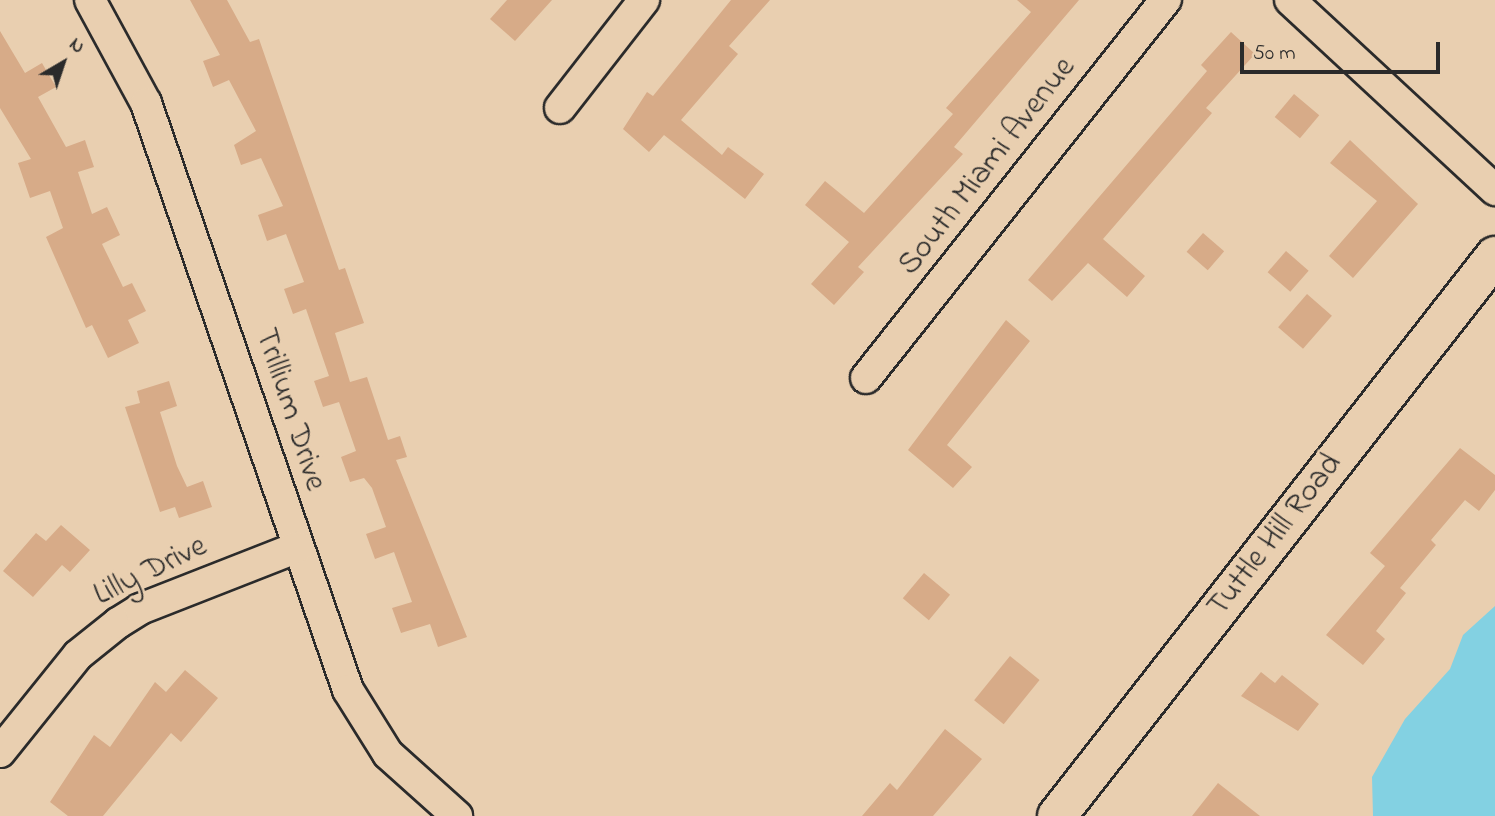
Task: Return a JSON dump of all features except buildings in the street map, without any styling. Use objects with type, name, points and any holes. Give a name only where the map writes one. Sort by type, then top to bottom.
[{"type":"main road","name":"Tuttle Hill Road","points":[[1057,816],[1495,256]]},
{"type":"street","name":"Trillium Drive","points":[[90,0],[146,103],[348,690],[366,725],[388,754],[457,816]]},
{"type":"street","points":[[560,108],[644,0]]},
{"type":"street","name":"South Miami Avenue","points":[[866,378],[1166,0]]},
{"type":"street","points":[[1290,0],[1495,190]]},
{"type":"street","name":"Lilly Drive","points":[[0,752],[78,655],[109,629],[140,609],[298,547]]},
{"type":"water","points":[[1495,606],[1495,816],[1373,816],[1372,777],[1405,719],[1450,669],[1463,635]]}]
